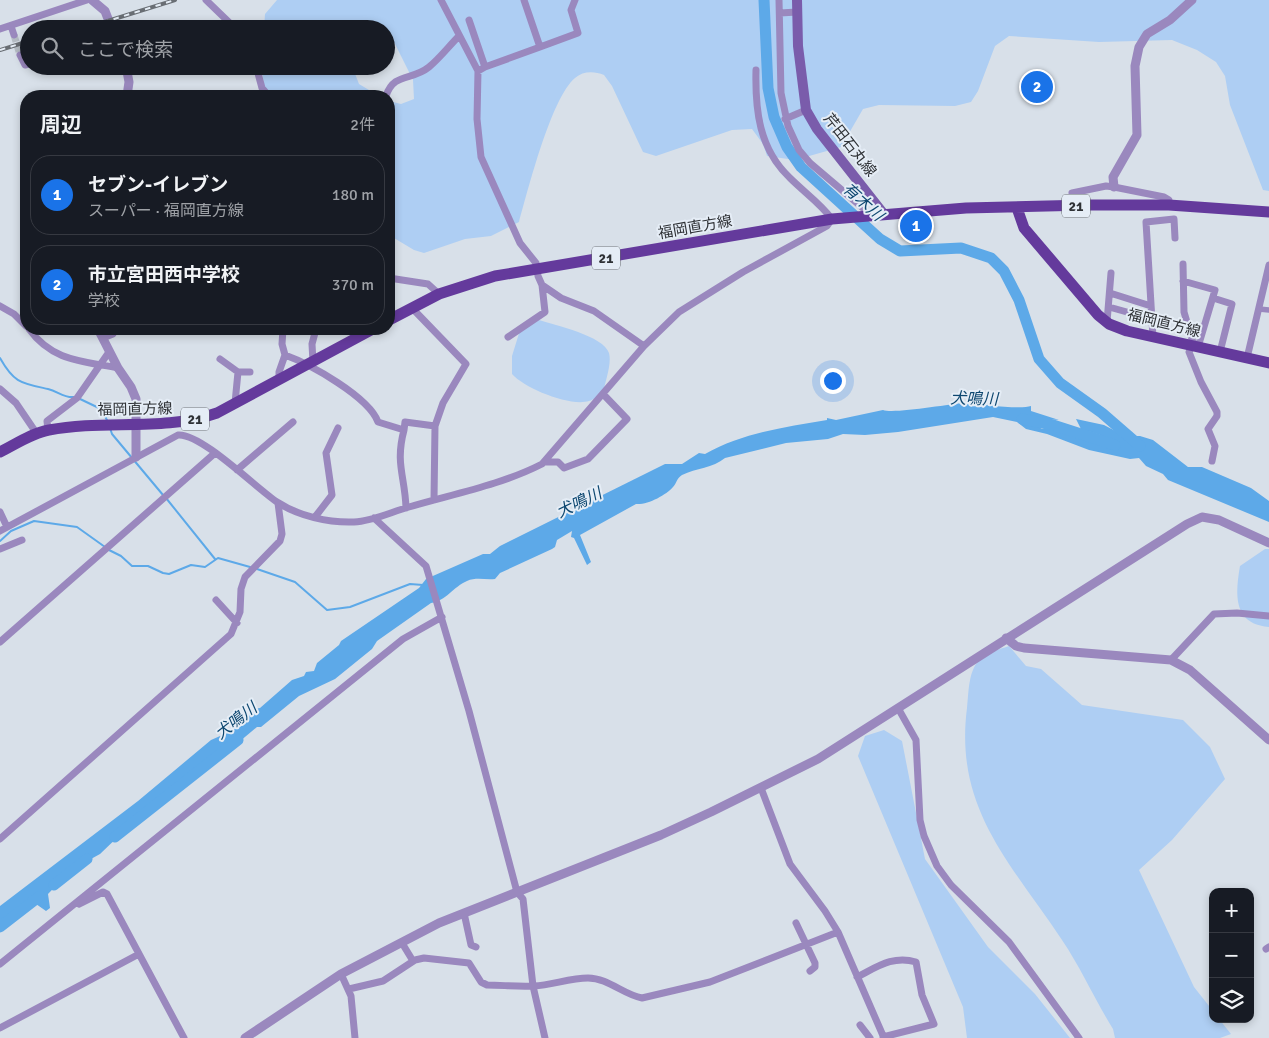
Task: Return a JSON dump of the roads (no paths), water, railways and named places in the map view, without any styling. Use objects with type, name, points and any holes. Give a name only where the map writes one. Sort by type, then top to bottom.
[{"type":"main road","name":"芹田石丸線","points":[[797,0],[798,46],[806,110],[817,129],[883,213]]},
{"type":"main road","name":"福岡直方線","points":[[395,317],[440,294],[478,280],[866,211],[883,213],[1169,205],[1269,212]]},
{"type":"main road","name":"福岡直方線","points":[[1017,208],[1024,228],[1107,322],[1127,331],[1269,363]]},
{"type":"main road","name":"福岡直方線","points":[[0,452],[43,432],[84,425],[179,423],[210,415],[363,335]]},
{"type":"street","points":[[28,20],[86,0]]},
{"type":"street","points":[[92,0],[104,11],[108,20]]},
{"type":"street","points":[[206,0],[226,20]]},
{"type":"street","points":[[442,0],[459,36],[482,69]]},
{"type":"street","points":[[524,0],[540,47]]},
{"type":"street","points":[[482,69],[578,34],[571,10],[575,0]]},
{"type":"street","points":[[779,0],[781,93],[785,119],[799,150],[810,163],[866,211]]},
{"type":"street","points":[[1114,187],[1113,177],[1138,135],[1135,66],[1139,47],[1147,34],[1170,20],[1192,0]]},
{"type":"street","points":[[780,13],[797,12]]},
{"type":"street","points":[[469,20],[482,69],[477,119],[481,157],[520,243],[532,256],[542,285],[545,312],[508,337]]},
{"type":"street","points":[[0,29],[20,23]]},
{"type":"street","points":[[11,26],[14,35]]},
{"type":"street","points":[[388,90],[396,80],[423,72],[459,36]]},
{"type":"street","points":[[0,512],[3,529],[178,435],[185,434],[215,453],[278,503],[304,515],[354,522],[374,518],[526,472],[544,462],[665,323],[700,297],[827,226],[835,218],[784,173],[770,154],[760,130],[756,114],[756,70]]},
{"type":"street","points":[[128,75],[128,90]]},
{"type":"street","points":[[258,75],[264,90]]},
{"type":"street","points":[[785,119],[806,110]]},
{"type":"street","points":[[1072,194],[1114,187],[1164,197],[1169,200],[1169,205]]},
{"type":"street","points":[[1153,337],[1146,222],[1174,219],[1175,238]]},
{"type":"street","points":[[1183,264],[1184,312],[1195,347]]},
{"type":"street","points":[[1247,358],[1269,265]]},
{"type":"street","points":[[1107,322],[1111,272]]},
{"type":"street","points":[[395,279],[428,284],[440,294]]},
{"type":"street","points":[[1184,282],[1215,290],[1195,347],[1189,352],[1201,382],[1217,412],[1217,416],[1208,429],[1215,446],[1212,461]]},
{"type":"street","points":[[542,285],[560,298],[594,311],[620,327],[644,346]]},
{"type":"street","points":[[1110,293],[1151,306]]},
{"type":"street","points":[[1213,298],[1232,304],[1220,352]]},
{"type":"street","points":[[0,306],[20,320]]},
{"type":"street","points":[[1109,307],[1152,319]]},
{"type":"street","points":[[412,308],[466,364],[443,403],[435,426],[434,500]]},
{"type":"street","points":[[1259,308],[1269,310]]},
{"type":"street","points":[[34,335],[45,348],[58,355],[118,368]]},
{"type":"street","points":[[101,335],[136,399],[136,457]]},
{"type":"street","points":[[103,338],[110,335]]},
{"type":"street","points":[[279,380],[278,372],[285,355],[282,344],[283,335]]},
{"type":"street","points":[[311,363],[314,335]]},
{"type":"street","points":[[43,432],[46,420],[78,398],[99,364],[109,352]]},
{"type":"street","points":[[285,355],[311,363],[376,415],[378,422],[404,430]]},
{"type":"street","points":[[220,359],[238,372],[250,372]]},
{"type":"street","points":[[236,403],[238,372]]},
{"type":"street","points":[[0,388],[43,432]]},
{"type":"street","points":[[544,462],[558,462],[564,468],[588,459],[628,419],[603,394]]},
{"type":"street","points":[[237,470],[293,422]]},
{"type":"street","points":[[406,508],[405,481],[400,473],[399,449],[404,422],[435,426]]},
{"type":"street","points":[[315,517],[332,496],[326,453],[338,428]]},
{"type":"street","points":[[0,642],[215,453]]},
{"type":"street","points":[[0,839],[232,634],[237,623],[245,578],[280,540],[282,534],[278,503]]},
{"type":"street","points":[[245,1038],[341,974],[402,943],[464,913],[661,835],[818,759],[1169,534],[1202,517],[1219,520],[1269,543]]},
{"type":"street","points":[[374,518],[426,566],[442,617],[518,892],[523,899],[533,986],[544,1038]]},
{"type":"street","points":[[0,549],[22,540]]},
{"type":"street","points":[[216,600],[237,623]]},
{"type":"street","points":[[1171,660],[1214,614],[1237,613],[1269,616]]},
{"type":"street","points":[[0,964],[403,639],[442,617]]},
{"type":"street","points":[[1006,638],[1016,646],[1024,648],[1171,660],[1190,670],[1269,740]]},
{"type":"street","points":[[898,708],[916,740],[920,820],[936,866],[951,885],[1009,942],[1080,1038]]},
{"type":"street","points":[[761,788],[790,864],[825,910],[838,932],[857,977],[883,1037],[934,1024],[922,995],[916,962],[904,958],[891,959],[857,977]]},
{"type":"street","points":[[63,912],[103,892],[107,894],[184,1038]]},
{"type":"street","points":[[464,913],[468,939],[471,945],[476,947]]},
{"type":"street","points":[[796,924],[815,964],[815,967],[810,971]]},
{"type":"street","points":[[349,990],[383,981],[413,961],[424,958],[469,962],[481,982],[486,985],[533,986],[588,978],[598,979],[620,988],[633,996],[642,998],[710,982],[838,932]]},
{"type":"street","points":[[402,943],[413,961]]},
{"type":"street","points":[[0,1028],[139,954]]},
{"type":"street","points":[[341,974],[349,990],[356,1038]]},
{"type":"street","points":[[860,1025],[870,1038]]},
{"type":"water","points":[[965,403],[1009,407],[1031,406],[1031,411],[1059,420],[1035,418],[1036,425],[1042,429],[1062,430],[1100,441],[1100,435],[1081,429],[1076,419],[1104,425],[1125,436],[1140,436],[1153,440],[1188,467],[1202,467],[1251,488],[1269,501],[1269,522],[1168,480],[1163,474],[1146,466],[1139,458],[1130,459],[1089,450],[1047,434],[1026,429],[1017,422],[993,417],[898,432],[865,435],[843,434],[828,439],[786,443],[725,458],[715,464],[682,475],[670,490],[661,496],[646,503],[636,504],[580,535],[591,562],[587,565],[574,538],[571,537],[572,531],[557,540],[555,547],[552,549],[500,573],[495,579],[467,581],[441,600],[431,603],[377,641],[372,649],[335,679],[299,696],[233,747],[207,761],[147,809],[100,854],[71,870],[48,894],[50,908],[46,911],[36,904],[24,907],[15,914],[0,932],[0,906],[138,801],[211,740],[227,733],[254,709],[260,708],[292,680],[304,676],[306,672],[314,671],[317,663],[339,645],[341,641],[419,588],[426,579],[483,554],[490,554],[500,546],[665,464],[682,464],[699,453],[705,454],[749,436],[780,428],[827,420],[827,418],[836,420],[883,410],[909,410]]},
{"type":"waterway","name":"有木川","points":[[764,0],[768,88],[774,117],[787,147],[801,167],[880,239],[900,251],[961,248],[991,258],[1004,271],[1019,300],[1039,359],[1060,383],[1102,413],[1140,446]]},
{"type":"waterway","points":[[0,358],[10,373],[19,381],[74,397]]},
{"type":"waterway","points":[[78,398],[101,409],[108,422]]},
{"type":"waterway","name":"犬鳴川","points":[[1022,419],[1053,425],[1115,445]]},
{"type":"waterway","points":[[110,428],[112,434],[163,495]]},
{"type":"waterway","points":[[166,498],[215,559]]},
{"type":"waterway","points":[[0,541],[11,531],[34,521],[77,527],[105,547]]},
{"type":"waterway","points":[[109,550],[121,556],[132,566],[148,566],[169,574],[191,565],[205,567],[218,558],[250,567]]},
{"type":"waterway","points":[[257,569],[295,582],[327,610],[350,607],[410,584],[423,585]]},
{"type":"waterway","name":"犬鳴川","points":[[115,837],[238,740]]},
{"type":"waterway","name":"犬鳴川","points":[[54,885],[87,859]]},
{"type":"waterway","name":"犬鳴川","points":[[0,927],[40,896]]},
{"type":"tunnel","points":[[14,35],[20,55]]},
{"type":"railway","points":[[111,20],[175,0]]},
{"type":"railway","points":[[0,50],[20,44]]},
{"type":"place","name":"市立宮田西中学校","points":[[1037,87]]},
{"type":"place","name":"セブン-イレブン","points":[[916,226]]}]
